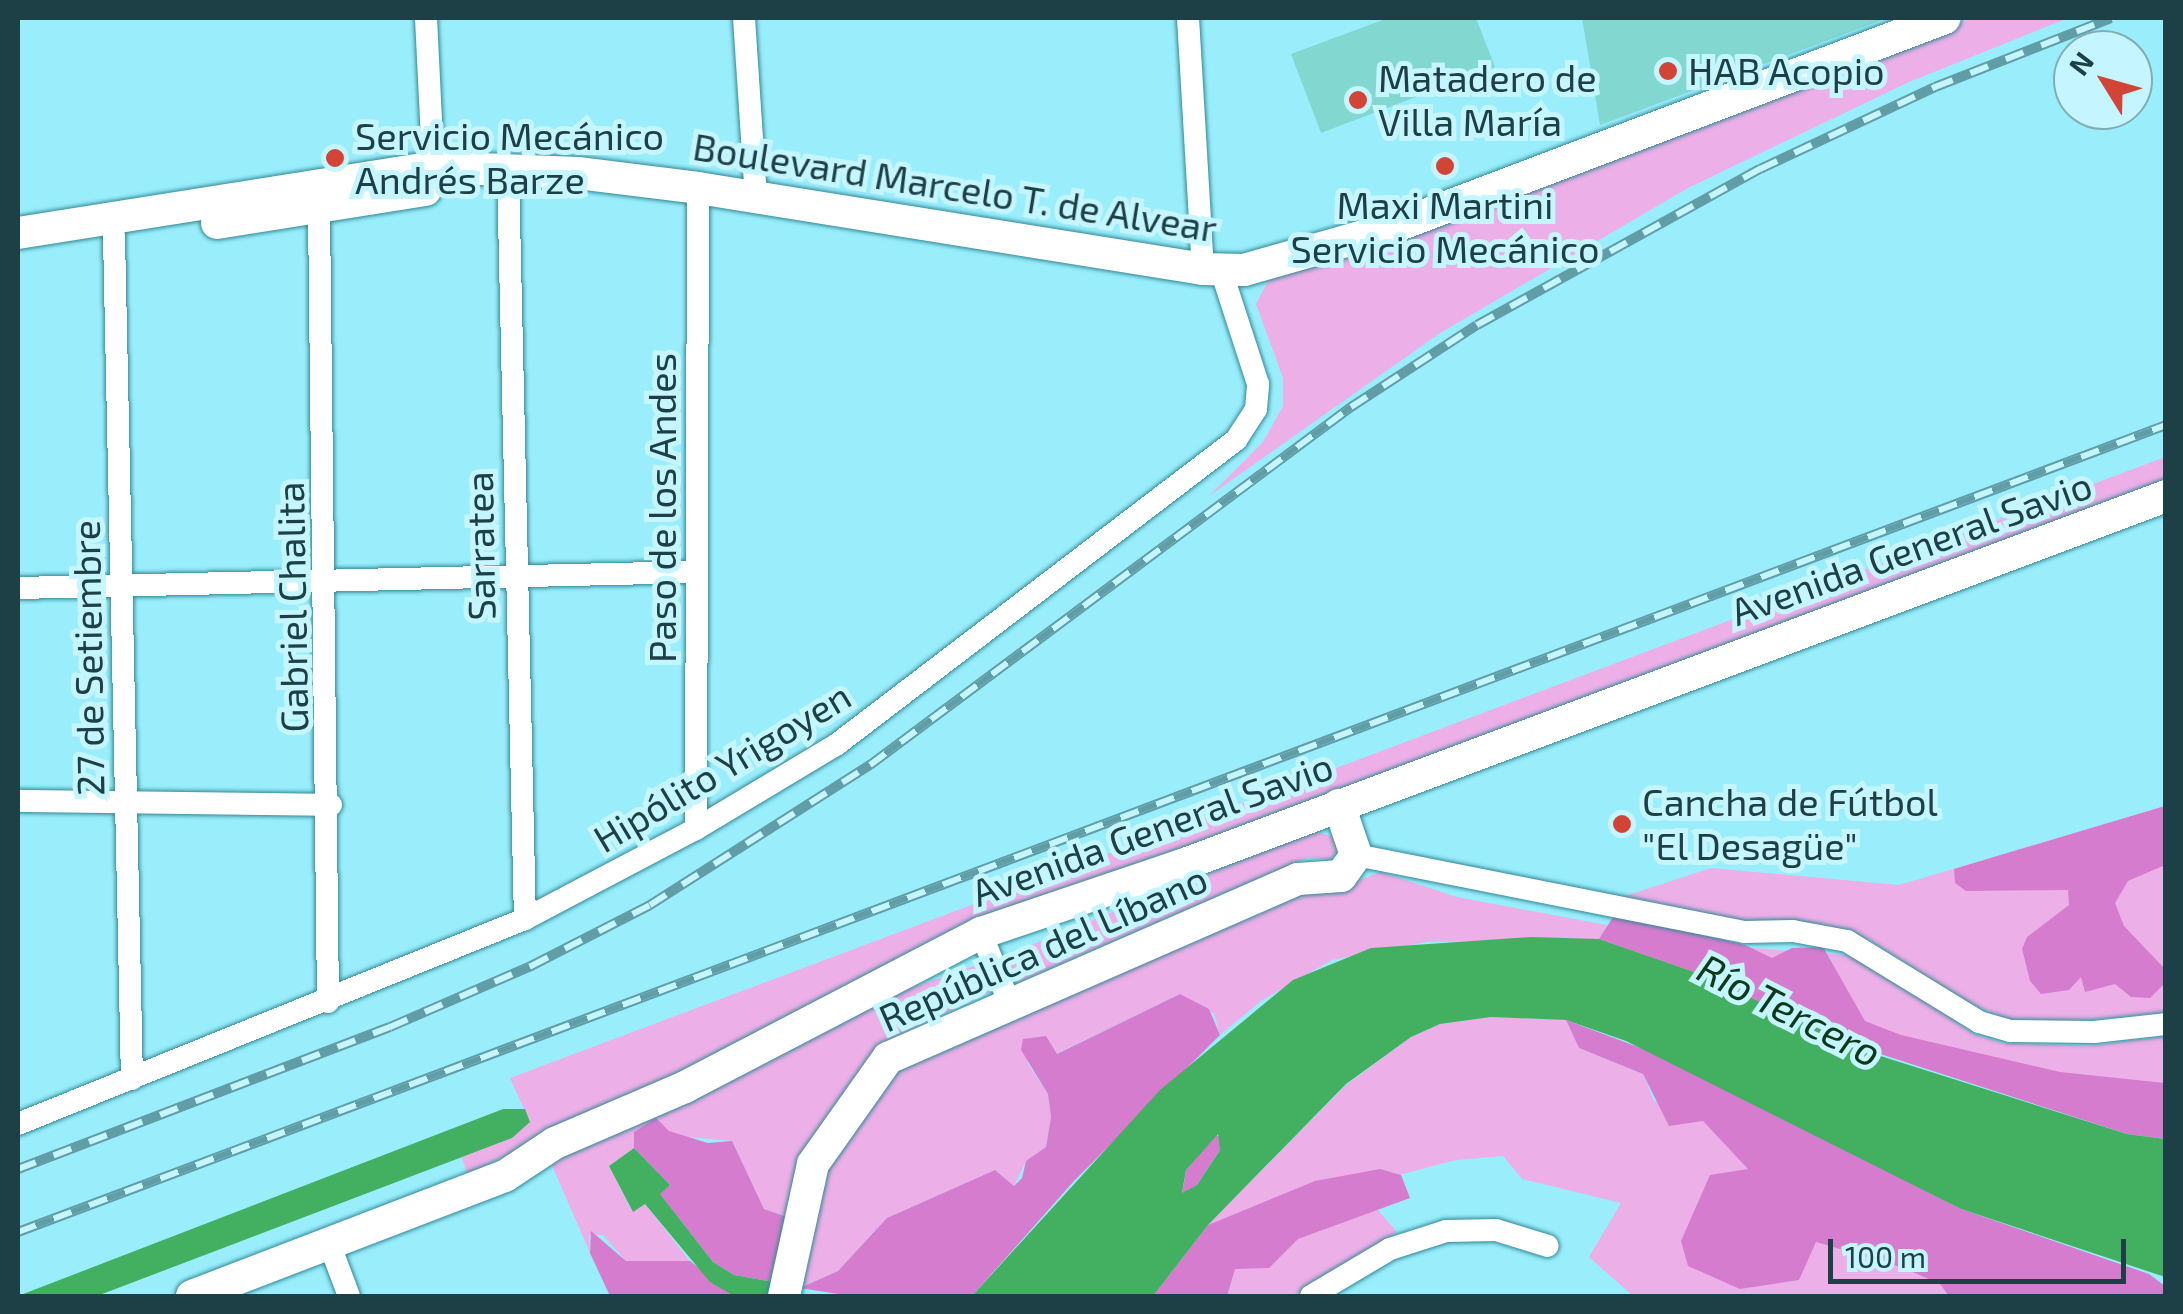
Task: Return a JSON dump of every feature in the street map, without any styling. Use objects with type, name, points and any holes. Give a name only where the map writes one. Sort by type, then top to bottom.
[{"type":"main road","name":"Boulevard Marcelo T. de Alvear","points":[[18,233],[434,178],[508,172],[698,188],[1212,270],[1273,265],[1390,228],[1945,18]]},
{"type":"main road","name":"Boulevard Marcelo T. de Alvear","points":[[18,251],[319,210],[434,178]]},
{"type":"main road","name":"Avenida General Savio","points":[[329,1243],[506,1176],[555,1143],[985,943],[1074,922],[1185,864],[2165,497]]},
{"type":"main road","points":[[1339,805],[1356,855]]},
{"type":"main road","name":"República del Líbano","points":[[785,1291],[813,1164],[882,1065],[905,1046],[1298,878],[1340,876],[1356,855]]},
{"type":"main road","points":[[192,1296],[329,1243]]},
{"type":"street","points":[[426,18],[434,178]]},
{"type":"street","points":[[744,18],[756,200]]},
{"type":"street","name":"Hipólito Yrigoyen","points":[[18,1124],[328,1002],[525,919],[696,830],[891,706],[1236,440],[1256,409],[1258,384],[1212,270],[1188,18]]},
{"type":"street","name":"Sarratea","points":[[508,172],[525,919]]},
{"type":"street","name":"Paso de los Andes","points":[[696,830],[698,188]]},
{"type":"street","name":"Gabriel Chalita","points":[[319,210],[331,805],[328,1002]]},
{"type":"street","name":"27 de Setiembre","points":[[114,236],[132,1078]]},
{"type":"street","points":[[18,588],[696,572]]},
{"type":"street","points":[[18,801],[331,805]]},
{"type":"street","points":[[1356,855],[1744,932],[1793,931],[1847,941],[1979,1022],[2011,1031],[2094,1032],[2166,1024]]},
{"type":"street","points":[[985,943],[1010,1002]]},
{"type":"street","points":[[1310,1296],[1390,1249],[1446,1231],[1496,1230],[1548,1246]]},
{"type":"street","points":[[329,1243],[349,1296]]},
{"type":"shaded area","points":[[1972,18],[2068,18],[1909,82],[1688,188],[1440,333],[1209,496],[1263,442],[1283,406],[1283,378],[1256,304],[1268,281]]},
{"type":"shaded area","points":[[2165,457],[2165,487],[1334,791],[710,1059],[467,1174],[462,1157],[512,1138],[530,1122],[510,1078]]},
{"type":"shaded area","points":[[2165,806],[2165,1013],[2063,1022],[2007,1019],[1955,997],[1868,939],[1610,901],[1711,868],[1899,885]]},
{"type":"shaded area","points":[[2165,806],[2165,865],[2128,881],[2115,903],[2124,926],[2163,967],[2165,983],[2150,998],[2131,997],[2115,984],[2085,992],[2081,977],[2069,990],[2041,994],[2030,981],[2022,949],[2027,937],[2069,905],[2068,890],[1966,891],[1955,883],[1954,869]]},
{"type":"shaded area","points":[[1314,831],[1334,837],[1338,848],[1331,859],[1307,858],[1019,982],[1012,978],[1005,961],[1011,953]]},
{"type":"shaded area","points":[[1381,872],[1457,897],[1712,945],[1860,956],[1974,1034],[2003,1043],[2089,1046],[2165,1036],[2165,1139],[1834,1039],[1599,939],[1427,942],[1332,960],[1261,1001],[1220,1035],[1214,1014],[1180,994],[1056,1054],[1053,1047],[1027,1062],[1048,1094],[1051,1117],[1046,1147],[1026,1161],[1014,1186],[995,1170],[887,1218],[838,1271],[800,1288],[820,1183],[897,1066],[1308,890],[1331,891]]},
{"type":"shaded area","points":[[1615,914],[1745,945],[1772,958],[1792,948],[1823,947],[1865,1021],[1901,1035],[2060,1072],[2165,1083],[2165,1139],[2127,1134],[1834,1039],[1694,972],[1599,939]]},
{"type":"shaded area","points":[[1531,937],[1599,939],[1694,972],[1871,1053],[2127,1134],[2165,1139],[2165,1277],[1961,1209],[1626,1041],[1566,1020],[1491,1017],[1440,1024],[1411,1037],[1346,1084],[1208,1225],[1153,1296],[972,1296],[1160,1090],[1293,980],[1371,948]],"holes":[[[1218,1134],[1220,1150],[1197,1185],[1182,1193],[1186,1170]]]},
{"type":"shaded area","points":[[984,966],[992,991],[891,1039],[787,1217],[764,1209],[732,1141],[634,1132],[634,1148],[609,1166],[632,1211],[645,1204],[690,1261],[626,1261],[603,1235],[589,1235],[590,1253],[551,1163],[894,994]]},
{"type":"shaded area","points":[[1180,994],[1209,1009],[1220,1035],[1074,1181],[972,1296],[851,1296],[800,1288],[838,1271],[887,1218],[995,1170],[1014,1186],[1022,1178],[1026,1161],[1046,1147],[1051,1117],[1048,1094],[1021,1050],[1023,1039],[1046,1036],[1057,1054]]},
{"type":"shaded area","points":[[1491,1017],[1566,1020],[1579,1048],[1643,1074],[1654,1101],[1703,1121],[1729,1147],[1749,1170],[1740,1289],[1798,1280],[1816,1242],[1901,1267],[1941,1284],[1949,1296],[1633,1296],[1589,1257],[1621,1203],[1522,1179],[1503,1156],[1456,1160],[1357,1186],[1397,1232],[1293,1296],[1153,1296],[1208,1225],[1346,1085],[1411,1037],[1440,1024]]},
{"type":"shaded area","points":[[1566,1020],[1670,1059],[1961,1209],[2149,1274],[2165,1286],[2165,1296],[1949,1296],[1940,1284],[1901,1267],[1816,1242],[1799,1280],[1740,1289],[1688,1266],[1681,1241],[1710,1175],[1748,1169],[1703,1121],[1669,1126],[1643,1074],[1579,1048]]},
{"type":"shaded area","points":[[503,1109],[525,1109],[530,1122],[512,1138],[97,1296],[18,1296]]},
{"type":"shaded area","points":[[656,1118],[669,1131],[708,1143],[732,1141],[764,1209],[787,1217],[774,1282],[734,1275],[713,1262],[659,1193],[670,1185],[634,1148],[634,1132]]},
{"type":"shaded area","points":[[1215,1134],[1223,1139],[1220,1150],[1197,1185],[1182,1194],[1186,1170]]},
{"type":"shaded area","points":[[634,1148],[670,1185],[660,1194],[713,1262],[734,1275],[774,1282],[770,1296],[734,1296],[710,1282],[645,1204],[633,1212],[609,1166]]},
{"type":"shaded area","points":[[1380,1169],[1401,1175],[1410,1198],[1298,1239],[1269,1268],[1235,1269],[1227,1296],[1153,1296],[1208,1225],[1315,1181]]},
{"type":"shaded area","points":[[591,1231],[626,1261],[690,1261],[734,1296],[610,1296],[590,1253]]},
{"type":"building","name":"Matadero de Villa María","points":[[1388,18],[1476,18],[1495,67],[1321,133],[1291,54]]},
{"type":"building","name":"HAB Acopio","points":[[1582,18],[1885,18],[1885,19],[1600,125]]},
{"type":"railway","points":[[18,1169],[390,1027],[531,966],[650,905],[870,765],[1351,407],[1477,325],[1760,169],[1935,87],[2111,18]]},
{"type":"railway","points":[[18,1232],[2166,425]]},
{"type":"place","name":"HAB Acopio","points":[[1668,71]]},
{"type":"place","name":"Matadero de Villa María","points":[[1358,100]]},
{"type":"place","name":"Servicio Mecánico Andrés Barze","points":[[335,158]]},
{"type":"place","name":"Maxi Martini Servicio Mecánico","points":[[1445,166]]},
{"type":"place","name":"Cancha de Fútbol \"El Desagüe\"","points":[[1622,824]]},
{"type":"water label","name":"Río Tercero","points":[[1790,1009]]}]
